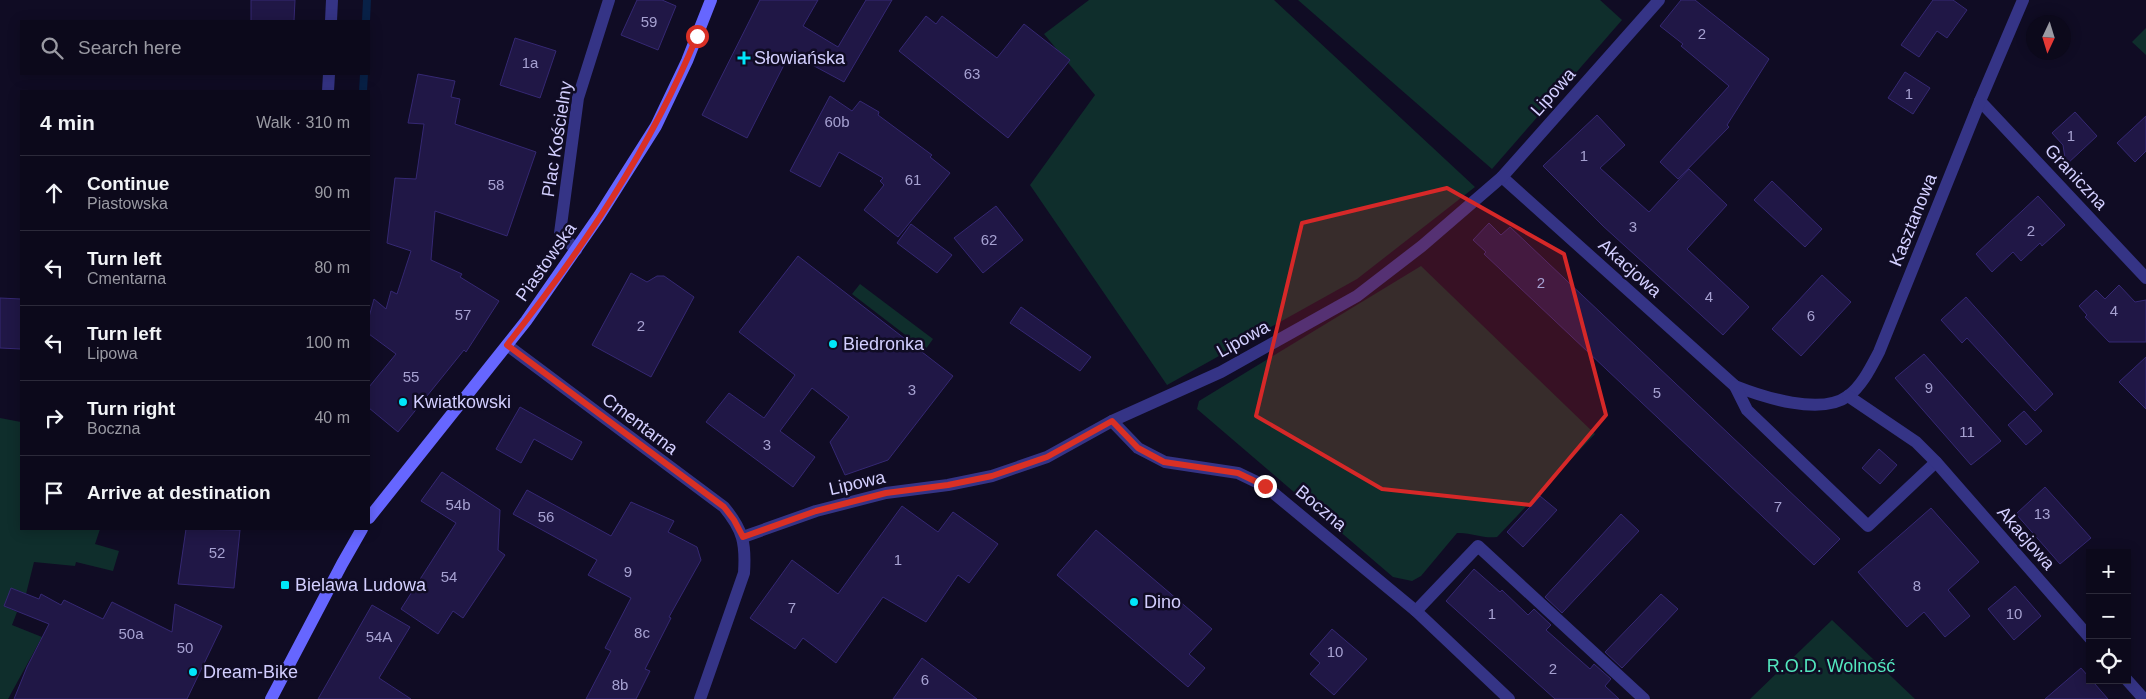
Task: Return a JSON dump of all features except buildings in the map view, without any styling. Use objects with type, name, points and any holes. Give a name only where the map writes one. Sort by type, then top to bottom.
[{"type":"main road","name":"Piastowska","points":[[370,517],[507,345],[576,250],[656,126],[687,61],[711,0]]},
{"type":"main road","points":[[271,699],[361,530]]},
{"type":"street","points":[[331,20],[332,0]]},
{"type":"street","name":"Plac Kościelny","points":[[576,250],[560,233],[578,98],[609,0]]},
{"type":"street","name":"Lipowa","points":[[743,537],[816,511],[886,493],[948,485],[992,476],[1047,457],[1112,421],[1221,372],[1357,296],[1422,246],[1502,177],[1658,0]]},
{"type":"street","name":"Kasztanowa","points":[[1848,396],[1866,376],[1879,352],[1980,101],[2023,0]]},
{"type":"street","points":[[328,90],[329,75]]},
{"type":"street","name":"Graniczna","points":[[1980,101],[2146,278]]},
{"type":"street","name":"Akacjowa","points":[[1502,177],[1735,386],[1764,397],[1794,404],[1819,404],[1838,401],[1848,396],[1916,442],[1936,462],[2086,633]]},
{"type":"street","name":"Cmentarna","points":[[507,345],[724,507],[743,537]]},
{"type":"street","name":"Akacjowa","points":[[1735,386],[1747,410],[1868,526],[1936,462]]},
{"type":"street","name":"Boczna","points":[[1112,421],[1138,448],[1164,462],[1238,473],[1265,486],[1416,611],[1509,699]]},
{"type":"street","points":[[700,699],[744,573],[745,551],[743,537]]},
{"type":"street","points":[[1416,611],[1478,546],[1644,699]]},
{"type":"street","points":[[2131,684],[2144,699]]},
{"type":"highlighted area","points":[[1447,188],[1564,254],[1606,415],[1530,505],[1382,489],[1256,416],[1302,223]]},
{"type":"green space","points":[[1089,0],[1274,0],[1475,187],[1357,279],[1167,385],[1030,185],[1095,95],[1044,34]]},
{"type":"green space","points":[[1298,0],[1600,0],[1622,20],[1492,169]]},
{"type":"green space","points":[[2146,28],[2146,55],[2132,42]]},
{"type":"green space","points":[[1421,266],[1595,434],[1497,537],[1457,533],[1421,576],[1412,581],[1393,577],[1197,409],[1199,401]]},
{"type":"green space","points":[[860,284],[933,339],[925,350],[852,294]]},
{"type":"green space","points":[[0,418],[20,422],[20,530],[100,530],[95,544],[119,551],[113,571],[76,562],[75,566],[34,562],[26,594],[11,589],[4,606],[17,612],[12,625],[42,637],[8,699],[0,699]]},
{"type":"green space","name":"R.O.D. Wolność","points":[[1832,620],[1915,699],[1750,699]]},
{"type":"waterway","points":[[366,20],[367,0]]},
{"type":"waterway","points":[[363,90],[364,75]]},
{"type":"place","name":"Słowiańska","points":[[744,58]]},
{"type":"place","name":"Biedronka","points":[[833,344]]},
{"type":"place","name":"Kwiatkowski","points":[[403,402]]},
{"type":"place","name":"Bielawa Ludowa","points":[[285,585]]},
{"type":"place","name":"Dino","points":[[1134,602]]},
{"type":"place","name":"Dream-Bike","points":[[193,672]]},
{"type":"route","points":[[697,36],[668,103],[645,146],[576,250],[526,322],[507,345],[550,379],[724,507],[743,537],[816,511],[886,493],[948,485],[992,476],[1047,457],[1112,421],[1138,448],[1164,462],[1238,473],[1252,478],[1265,486]]}]
